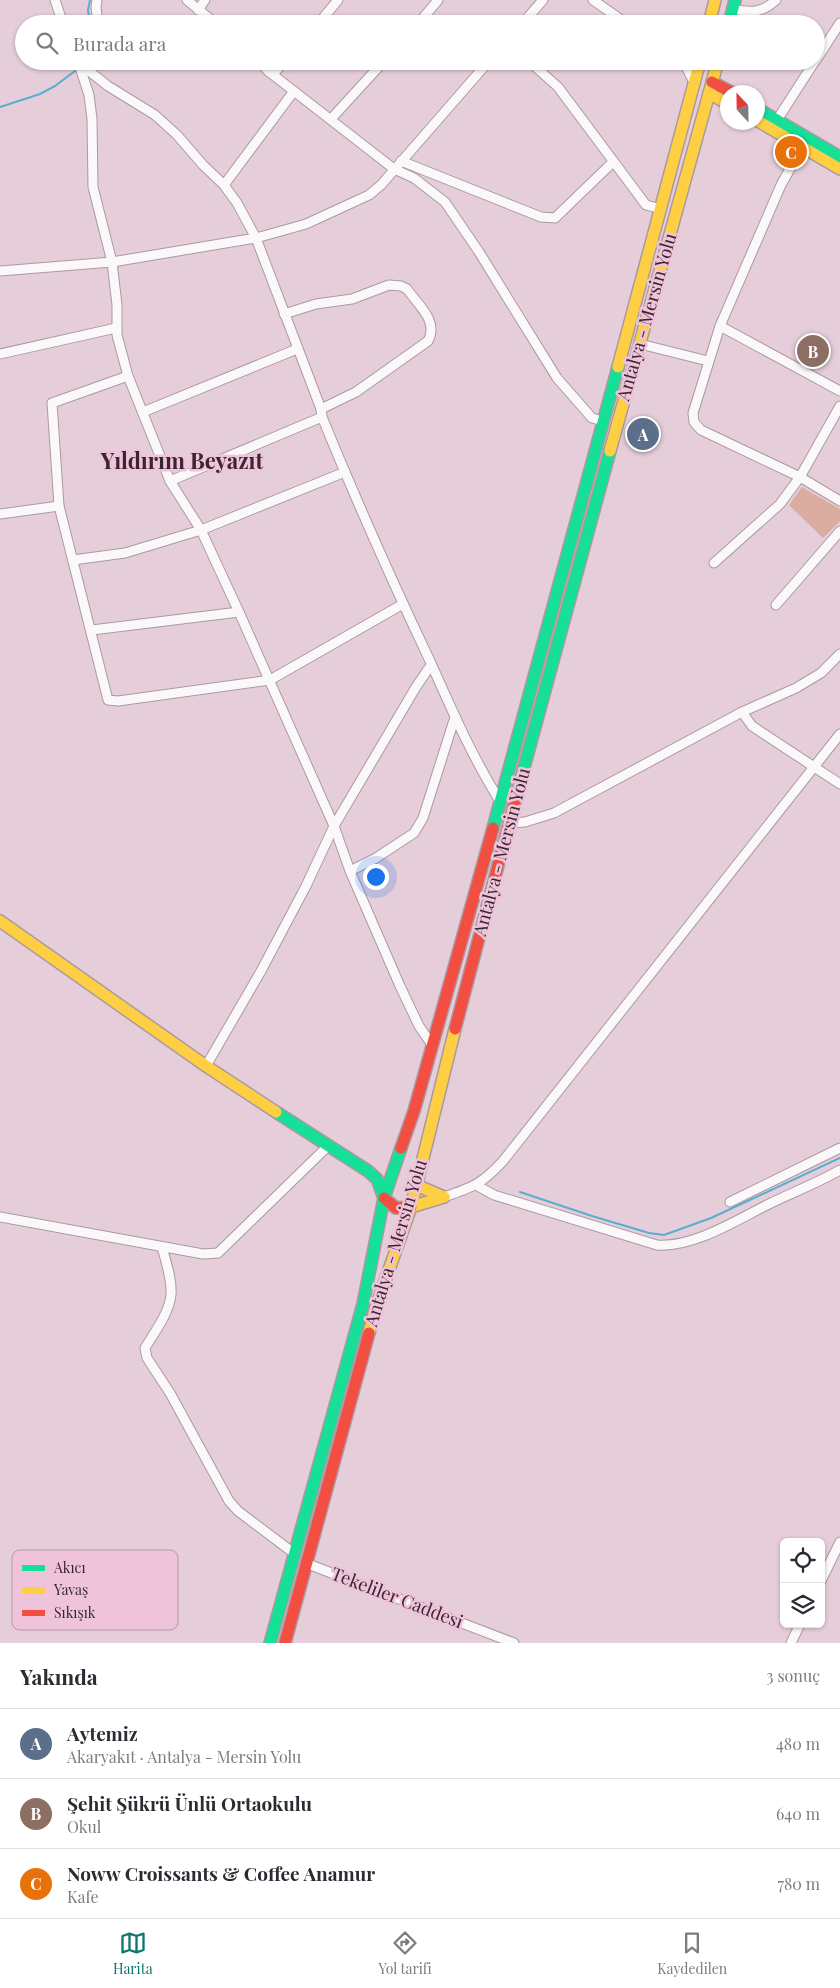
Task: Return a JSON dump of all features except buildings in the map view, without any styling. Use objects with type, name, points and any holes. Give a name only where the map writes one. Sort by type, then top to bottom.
[{"type":"main road","points":[[711,15],[715,0]]},
{"type":"main road","name":"Antalya - Mersin Yolu","points":[[270,1643],[363,1304],[384,1198],[414,1112],[698,70]]},
{"type":"main road","name":"Antalya - Mersin Yolu","points":[[285,1643],[308,1564],[377,1304],[411,1207],[433,1113],[509,823],[715,70]]},
{"type":"main road","points":[[698,73],[720,96]]},
{"type":"main road","points":[[695,85],[720,89]]},
{"type":"main road","points":[[765,115],[802,147],[840,168]]},
{"type":"main road","points":[[765,123],[774,125],[840,157]]},
{"type":"main road","points":[[0,921],[206,1066],[368,1171],[377,1179],[384,1198],[392,1206],[396,1208],[411,1207],[444,1197]]},
{"type":"main road","points":[[368,1171],[406,1175],[416,1185],[444,1197]]},
{"type":"street","points":[[55,0],[60,15]]},
{"type":"street","points":[[97,0],[97,15]]},
{"type":"street","points":[[187,0],[204,15]]},
{"type":"street","points":[[198,10],[205,0]]},
{"type":"street","points":[[326,15],[338,0]]},
{"type":"street","points":[[426,15],[438,0]]},
{"type":"street","points":[[530,15],[543,0]]},
{"type":"street","points":[[593,0],[614,15]]},
{"type":"street","points":[[734,4],[749,12],[755,12],[766,9],[776,0]]},
{"type":"street","points":[[825,47],[840,24]]},
{"type":"street","points":[[84,70],[92,119],[93,187],[112,262],[117,305],[116,328],[128,376],[170,481],[201,530],[334,826],[350,871],[400,986],[419,1026],[432,1045]]},
{"type":"street","points":[[90,70],[108,86],[155,115],[177,135],[203,165],[224,185],[237,203],[256,238],[321,413],[403,604],[456,717],[489,784],[500,801]]},
{"type":"street","points":[[269,70],[394,169],[414,178],[444,202],[479,252],[558,378],[592,418],[603,421]]},
{"type":"street","points":[[273,74],[276,70]]},
{"type":"street","points":[[331,118],[376,70]]},
{"type":"street","points":[[0,271],[112,262],[256,238],[306,224],[369,195],[381,185],[481,70]]},
{"type":"street","points":[[539,70],[558,87],[646,205],[661,208]]},
{"type":"street","points":[[687,70],[695,85]]},
{"type":"street","points":[[694,70],[698,73]]},
{"type":"street","points":[[774,125],[810,70]]},
{"type":"street","points":[[224,185],[294,91]]},
{"type":"street","points":[[802,147],[781,185],[720,326],[693,413],[694,422],[701,430],[800,477],[840,500]]},
{"type":"street","points":[[401,161],[541,217],[555,218],[614,162]]},
{"type":"street","points":[[170,481],[321,413],[356,392],[428,341],[432,334],[431,322],[402,286],[389,285],[352,299],[316,304],[284,314]]},
{"type":"street","points":[[720,326],[840,391]]},
{"type":"street","points":[[0,354],[116,328]]},
{"type":"street","points":[[640,344],[708,361]]},
{"type":"street","points":[[143,412],[297,349]]},
{"type":"street","points":[[128,376],[52,403],[59,506],[92,630],[108,700],[118,701],[270,680],[403,604]]},
{"type":"street","points":[[714,563],[780,504],[800,477],[840,406]]},
{"type":"street","points":[[73,560],[125,553],[201,530],[345,472]]},
{"type":"street","points":[[0,514],[59,506]]},
{"type":"street","points":[[776,606],[840,531]]},
{"type":"street","points":[[92,630],[239,612]]},
{"type":"street","points":[[509,823],[525,822],[554,813],[742,712],[796,688],[820,673],[840,654]]},
{"type":"street","points":[[206,1066],[306,886],[334,826],[416,686],[431,665]]},
{"type":"street","points":[[742,712],[752,726],[840,784]]},
{"type":"street","points":[[350,871],[376,858],[414,833],[423,818],[456,717]]},
{"type":"street","points":[[444,1197],[476,1185],[492,1173],[503,1161],[840,734]]},
{"type":"street","points":[[0,1218],[202,1254],[218,1253],[328,1146]]},
{"type":"street","points":[[730,1202],[840,1148]]},
{"type":"street","points":[[476,1185],[494,1195],[657,1245],[670,1246],[688,1242],[720,1228],[840,1170]]},
{"type":"street","points":[[162,1247],[171,1284],[171,1296],[145,1348],[147,1358],[170,1393],[229,1501],[238,1511],[295,1554]]},
{"type":"street","points":[[825,1573],[840,1542]]},
{"type":"street","name":"Tekeliler Caddesi","points":[[308,1564],[514,1643]]},
{"type":"street","points":[[791,1643],[798,1628]]},
{"type":"shaded area","points":[[802,487],[840,509],[840,521],[823,538],[789,505]]},
{"type":"waterway","points":[[89,15],[90,0]]},
{"type":"waterway","points":[[0,107],[40,94],[55,86],[75,71]]},
{"type":"waterway","points":[[520,1192],[592,1216],[649,1233],[664,1235],[711,1218],[840,1158]]},
{"type":"traffic: fast","points":[[731,15],[735,0]]},
{"type":"traffic: fast","points":[[765,113],[840,157]]},
{"type":"traffic: fast","points":[[493,828],[618,367]]},
{"type":"traffic: fast","points":[[516,797],[610,451]]},
{"type":"traffic: fast","points":[[276,1112],[368,1171],[377,1179],[384,1198]]},
{"type":"traffic: fast","points":[[270,1643],[363,1304],[384,1198],[401,1148]]},
{"type":"traffic: slow","points":[[711,15],[715,0]]},
{"type":"traffic: slow","points":[[618,367],[698,70]]},
{"type":"traffic: slow","points":[[610,451],[716,70]]},
{"type":"traffic: slow","points":[[709,93],[720,99]]},
{"type":"traffic: slow","points":[[765,125],[840,169]]},
{"type":"traffic: slow","points":[[0,921],[206,1066],[276,1112]]},
{"type":"traffic: slow","points":[[369,1333],[377,1304],[411,1207],[455,1029]]},
{"type":"traffic: slow","points":[[416,1185],[444,1197]]},
{"type":"traffic: slow","points":[[411,1207],[444,1197]]},
{"type":"traffic: jam","points":[[712,82],[720,86]]},
{"type":"traffic: jam","points":[[455,1029],[516,797]]},
{"type":"traffic: jam","points":[[401,1148],[414,1111],[493,828]]},
{"type":"traffic: jam","points":[[384,1198],[396,1208],[411,1207]]},
{"type":"traffic: jam","points":[[285,1643],[369,1333]]},
{"type":"place","name":"Noww Croissants & Coffee Anamur","points":[[791,152]]},
{"type":"place","name":"Şehit Şükrü Ünlü Ortaokulu","points":[[813,351]]},
{"type":"place","name":"Aytemiz","points":[[643,434]]},
{"type":"district","name":"Yıldırım Beyazıt","points":[[182,461]]}]
